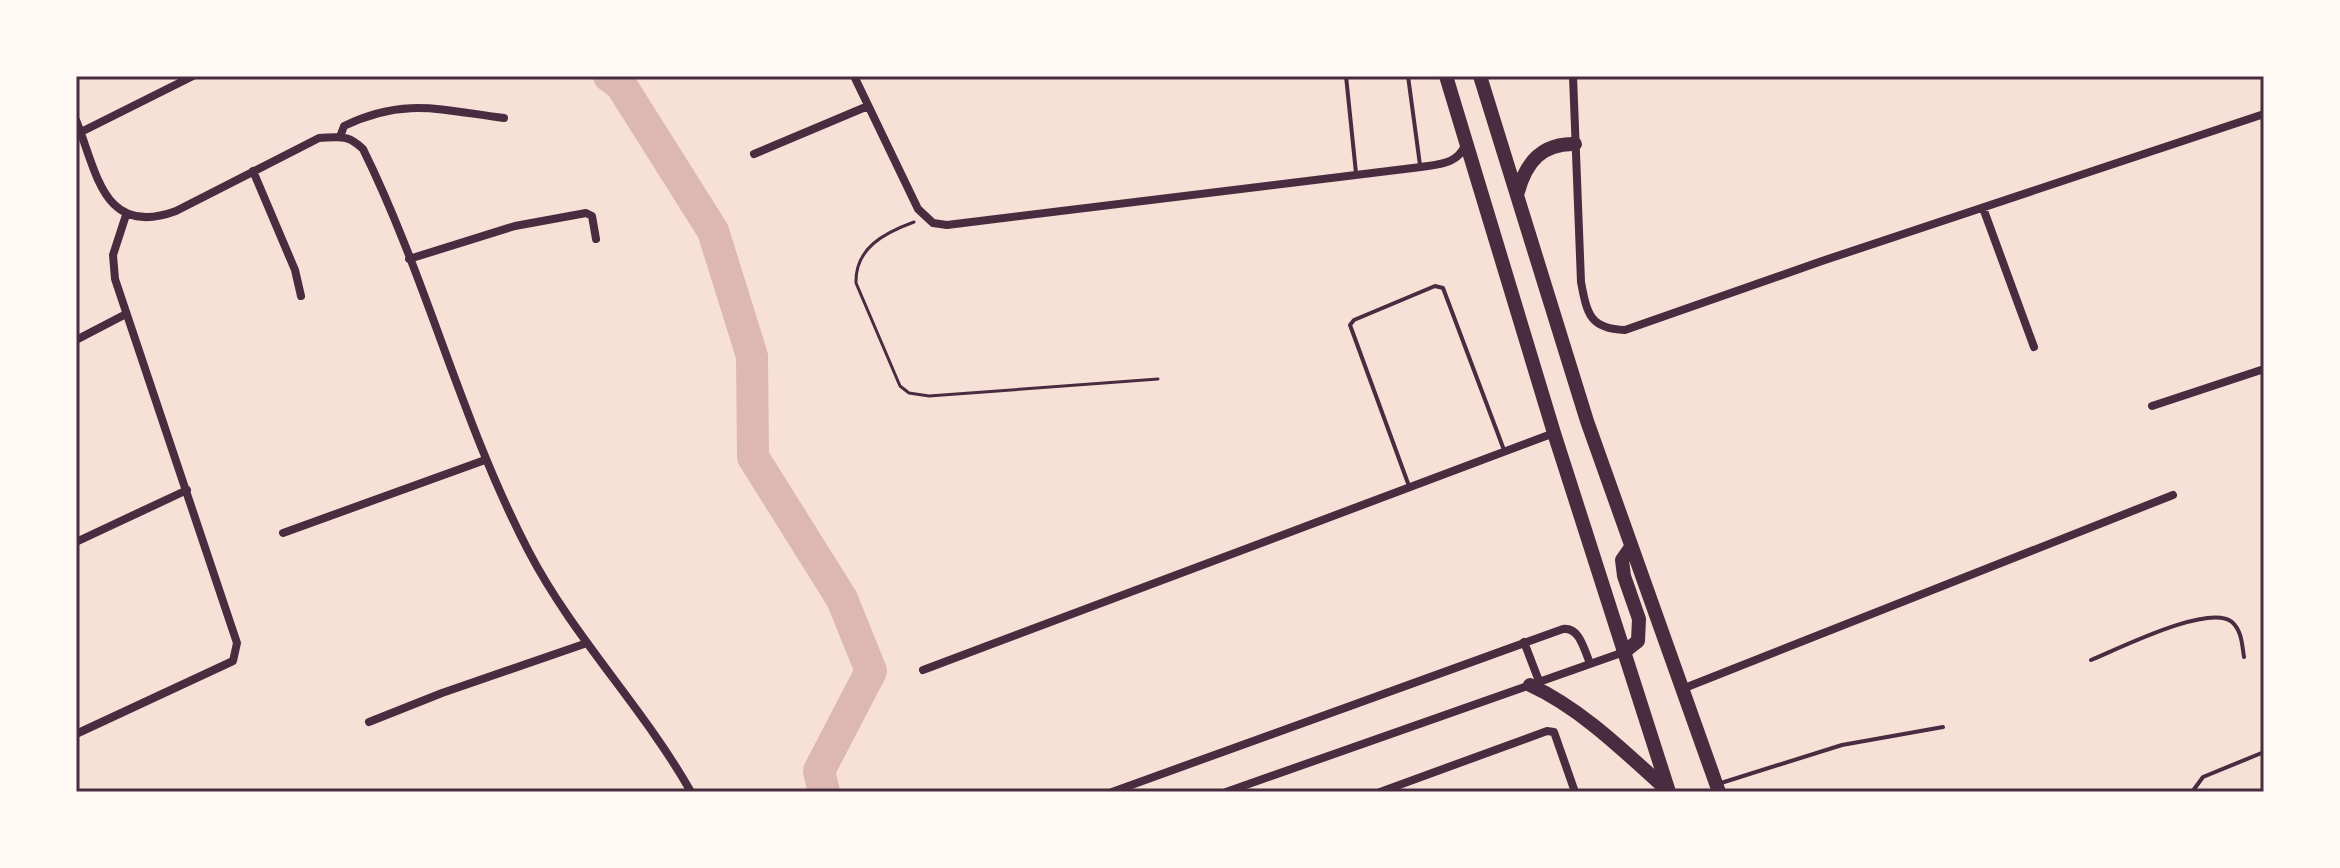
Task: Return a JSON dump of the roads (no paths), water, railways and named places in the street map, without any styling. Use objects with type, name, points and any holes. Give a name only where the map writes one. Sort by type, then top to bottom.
[{"type":"main road","points":[[1446,76],[1554,433],[1669,791]]},
{"type":"main road","points":[[1480,76],[1563,347],[1717,788]]},
{"type":"main road","points":[[1517,193],[1523,174],[1545,148],[1559,143],[1575,144]]},
{"type":"main road","points":[[1624,652],[1638,641],[1639,619],[1624,576],[1622,560],[1631,547]]},
{"type":"main road","points":[[1535,683],[1620,748],[1669,791]]},
{"type":"street","points":[[81,132],[193,76]]},
{"type":"street","points":[[854,76],[925,218],[947,225],[1421,167],[1457,158],[1466,140]]},
{"type":"street","points":[[1584,76],[1573,78],[1581,282],[1585,305],[1593,321],[1607,330],[1625,330],[2264,114]]},
{"type":"street","points":[[754,154],[868,106]]},
{"type":"street","points":[[340,137],[344,126],[367,115],[398,108],[504,118]]},
{"type":"street","points":[[76,120],[108,200],[126,215],[155,218],[176,211],[319,138],[353,140],[363,149],[409,259],[485,460],[546,584],[628,696],[691,792]]},
{"type":"street","points":[[253,171],[295,270],[301,296]]},
{"type":"street","points":[[1983,208],[2034,347]]},
{"type":"street","points":[[409,259],[515,226],[586,213],[592,216],[596,239]]},
{"type":"street","points":[[76,734],[233,661],[237,654],[237,643],[115,279],[113,255],[126,215]]},
{"type":"street","points":[[76,340],[126,314]]},
{"type":"street","points":[[2152,406],[2264,369]]},
{"type":"street","points":[[923,670],[1554,433]]},
{"type":"street","points":[[283,533],[485,460]]},
{"type":"street","points":[[76,542],[187,490]]},
{"type":"street","points":[[1682,689],[2173,495]]},
{"type":"street","points":[[1112,792],[1570,628],[1576,631],[1590,663]]},
{"type":"street","points":[[1524,642],[1535,683]]},
{"type":"street","points":[[369,722],[587,643]]},
{"type":"street","points":[[1226,792],[1245,789],[1624,652]]},
{"type":"street","points":[[1380,792],[1547,731],[1554,732],[1559,742],[1575,792]]},
{"type":"lane","points":[[1346,76],[1356,174]]},
{"type":"lane","points":[[1408,76],[1421,167]]},
{"type":"lane","points":[[1410,487],[1350,325],[1354,320],[1435,286],[1443,288],[1504,452]]},
{"type":"lane","points":[[2091,660],[2188,622],[2214,617],[2231,621],[2240,633],[2244,657]]},
{"type":"lane","points":[[1717,788],[1842,745],[1943,727]]},
{"type":"lane","points":[[2192,792],[2203,777],[2264,752]]},
{"type":"waterway","points":[[609,76],[621,85],[713,231],[752,356],[753,457],[842,599],[871,671],[819,771],[824,792]]}]
